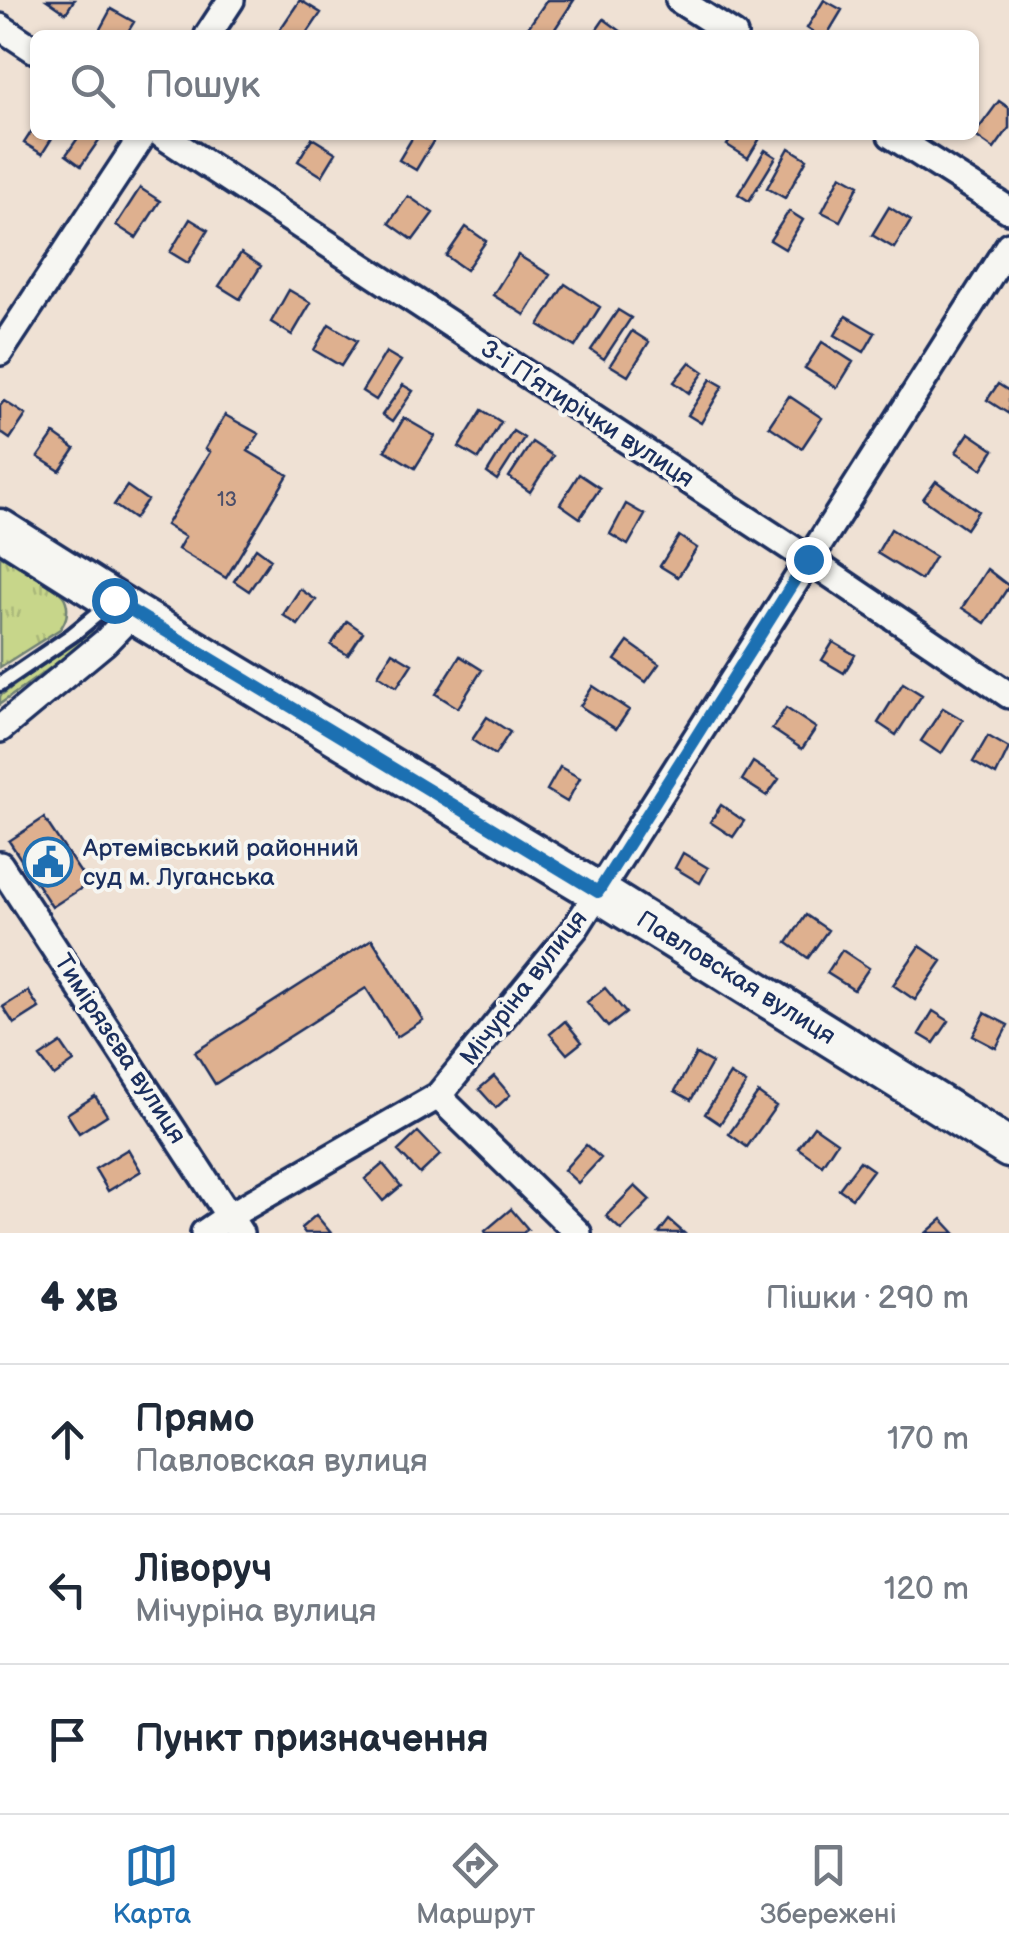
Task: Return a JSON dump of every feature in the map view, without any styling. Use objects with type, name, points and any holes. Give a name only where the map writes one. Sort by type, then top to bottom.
[{"type":"main road","name":"Павловская вулиця","points":[[0,528],[1009,1148]]},
{"type":"street","points":[[211,30],[231,0]]},
{"type":"street","points":[[679,0],[726,30]]},
{"type":"street","points":[[0,27],[30,47]]},
{"type":"street","points":[[0,352],[140,140]]},
{"type":"street","name":"3-ї П’ятирічки вулиця","points":[[170,140],[1009,695]]},
{"type":"street","points":[[899,140],[1009,210]]},
{"type":"street","name":"Мічуріна вулиця","points":[[204,1233],[234,1225],[438,1096],[576,927],[1009,245]]},
{"type":"street","points":[[0,729],[105,642],[123,607]]},
{"type":"street","name":"Тимірязєва вулиця","points":[[0,865],[234,1225]]},
{"type":"street","points":[[438,1096],[578,1233]]},
{"type":"lane","points":[[0,684],[72,635],[123,607]]},
{"type":"green space","points":[[0,555],[60,593],[67,610],[60,629],[0,667]]},
{"type":"green space","points":[[88,631],[96,635],[0,704],[0,696]]},
{"type":"building","points":[[47,0],[74,0],[66,13]]},
{"type":"building","points":[[300,0],[321,13],[309,30],[280,30]]},
{"type":"building","points":[[547,0],[574,0],[554,30],[526,30]]},
{"type":"building","points":[[824,0],[842,10],[830,30],[807,28]]},
{"type":"building","points":[[111,9],[134,22],[129,30],[100,30]]},
{"type":"building","points":[[604,19],[619,30],[596,30]]},
{"type":"building","points":[[999,101],[1009,108],[1009,128],[994,149],[979,138],[979,128]]},
{"type":"building","points":[[30,134],[30,140],[51,140],[42,154],[24,143]]},
{"type":"building","points":[[76,140],[99,140],[81,166],[66,155]]},
{"type":"building","points":[[311,140],[336,153],[322,176],[298,161]]},
{"type":"building","points":[[411,140],[434,140],[416,170],[399,160]]},
{"type":"building","points":[[730,140],[759,140],[748,158],[727,145]]},
{"type":"building","points":[[789,148],[807,159],[785,198],[767,188]]},
{"type":"building","points":[[765,150],[776,157],[749,201],[738,194]]},
{"type":"building","points":[[841,175],[859,185],[840,221],[822,212]]},
{"type":"building","points":[[140,188],[160,201],[136,238],[116,225]]},
{"type":"building","points":[[408,196],[433,213],[413,240],[389,223]]},
{"type":"building","points":[[889,207],[911,221],[894,248],[872,235]]},
{"type":"building","points":[[789,211],[803,220],[785,249],[770,240]]},
{"type":"building","points":[[190,219],[208,230],[188,263],[170,252]]},
{"type":"building","points":[[466,227],[486,241],[466,270],[446,256]]},
{"type":"building","points":[[241,253],[261,266],[240,299],[219,286]]},
{"type":"building","points":[[518,255],[550,275],[525,315],[493,295]]},
{"type":"building","points":[[565,284],[600,307],[575,347],[539,325]]},
{"type":"building","points":[[289,290],[311,303],[292,335],[271,322]]},
{"type":"building","points":[[618,310],[631,318],[604,359],[591,350]]},
{"type":"building","points":[[846,316],[875,333],[864,352],[835,335]]},
{"type":"building","points":[[329,324],[357,341],[341,366],[314,350]]},
{"type":"building","points":[[632,331],[649,342],[628,376],[610,365]]},
{"type":"building","points":[[822,342],[853,362],[837,388],[805,368]]},
{"type":"building","points":[[386,352],[401,361],[376,400],[362,391]]},
{"type":"building","points":[[690,362],[704,372],[689,393],[674,382]]},
{"type":"building","points":[[711,379],[723,386],[701,423],[688,415]]},
{"type":"building","points":[[998,384],[1009,391],[1009,414],[987,400]]},
{"type":"building","points":[[403,385],[413,391],[392,422],[382,415]]},
{"type":"building","points":[[789,396],[822,418],[802,448],[769,426]]},
{"type":"building","points":[[4,401],[26,415],[10,439],[0,432],[0,406]]},
{"type":"building","points":[[482,410],[501,422],[479,459],[459,447]]},
{"type":"building","points":[[225,415],[259,434],[248,451],[288,475],[226,578],[178,549],[185,537],[166,525],[210,452],[205,449]]},
{"type":"building","points":[[404,418],[435,436],[415,468],[385,450]]},
{"type":"building","points":[[513,431],[524,438],[497,480],[487,473]]},
{"type":"building","points":[[969,433],[994,450],[982,469],[956,452]]},
{"type":"building","points":[[54,434],[75,449],[60,471],[38,457]]},
{"type":"building","points":[[532,442],[553,456],[530,492],[509,477]]},
{"type":"building","points":[[579,474],[600,488],[580,518],[560,504]]},
{"type":"building","points":[[936,481],[978,511],[966,529],[923,499]]},
{"type":"building","points":[[127,486],[147,500],[134,519],[114,505]]},
{"type":"building","points":[[626,504],[645,515],[628,545],[610,534]]},
{"type":"building","points":[[891,529],[935,557],[921,580],[877,553]]},
{"type":"building","points":[[679,536],[697,548],[678,577],[660,566]]},
{"type":"building","points":[[256,548],[271,559],[249,591],[234,581]]},
{"type":"building","points":[[987,569],[1009,586],[985,623],[962,608]]},
{"type":"building","points":[[300,589],[316,600],[298,625],[283,615]]},
{"type":"building","points":[[347,621],[363,632],[348,655],[331,645]]},
{"type":"building","points":[[628,642],[659,664],[646,682],[615,660]]},
{"type":"building","points":[[833,642],[855,655],[844,673],[822,660]]},
{"type":"building","points":[[392,652],[412,664],[397,687],[378,675]]},
{"type":"building","points":[[460,656],[482,670],[458,708],[436,694]]},
{"type":"building","points":[[903,683],[922,695],[896,735],[878,723]]},
{"type":"building","points":[[593,686],[629,710],[616,729],[580,706]]},
{"type":"building","points":[[786,708],[816,728],[802,749],[772,729]]},
{"type":"building","points":[[943,708],[963,720],[941,754],[921,741]]},
{"type":"building","points":[[487,717],[510,732],[495,755],[472,740]]},
{"type":"building","points":[[988,736],[1009,748],[996,775],[973,762]]},
{"type":"building","points":[[753,762],[779,779],[767,796],[742,780]]},
{"type":"building","points":[[560,767],[580,778],[567,802],[547,790]]},
{"type":"building","points":[[721,805],[744,821],[733,837],[710,822]]},
{"type":"building","name":"Артемівський районний суд м. Луганська","points":[[44,818],[88,884],[52,907],[9,841]]},
{"type":"building","points":[[683,853],[708,868],[700,883],[675,868]]},
{"type":"building","points":[[806,915],[828,930],[808,958],[787,943]]},
{"type":"building","points":[[372,939],[423,1020],[397,1037],[366,988],[215,1084],[195,1052]]},
{"type":"building","points":[[920,946],[942,961],[915,1000],[893,985]]},
{"type":"building","points":[[842,950],[869,968],[854,990],[827,973]]},
{"type":"building","points":[[605,988],[626,1013],[608,1027],[587,1002]]},
{"type":"building","points":[[28,991],[39,1008],[14,1024],[3,1007]]},
{"type":"building","points":[[933,1011],[949,1021],[934,1043],[919,1034]]},
{"type":"building","points":[[985,1013],[1008,1025],[996,1048],[973,1036]]},
{"type":"building","points":[[565,1021],[582,1042],[567,1054],[550,1034]]},
{"type":"building","points":[[61,1043],[74,1062],[54,1076],[40,1057]]},
{"type":"building","points":[[696,1054],[712,1063],[691,1100],[675,1091]]},
{"type":"building","points":[[730,1074],[746,1084],[720,1124],[705,1114]]},
{"type":"building","points":[[494,1076],[510,1095],[496,1108],[479,1089]]},
{"type":"building","points":[[758,1093],[776,1106],[747,1147],[729,1134]]},
{"type":"building","points":[[95,1096],[107,1115],[79,1133],[67,1114]]},
{"type":"building","points":[[814,1126],[837,1142],[822,1165],[798,1148]]},
{"type":"building","points":[[418,1132],[440,1155],[420,1174],[398,1151]]},
{"type":"building","points":[[586,1145],[601,1158],[578,1183],[564,1170]]},
{"type":"building","points":[[128,1149],[141,1171],[108,1191],[95,1169]]},
{"type":"building","points":[[860,1161],[873,1170],[852,1198],[839,1189]]},
{"type":"building","points":[[383,1164],[401,1186],[383,1201],[365,1179]]},
{"type":"building","points":[[635,1186],[650,1200],[621,1230],[606,1216]]},
{"type":"building","points":[[511,1209],[528,1229],[523,1233],[486,1233],[485,1231]]},
{"type":"building","points":[[316,1215],[331,1233],[305,1233],[301,1228]]},
{"type":"building","points":[[942,1219],[955,1233],[926,1233]]},
{"type":"building","points":[[669,1220],[684,1233],[659,1233]]},
{"type":"place","name":"Артемівський районний суд м. Луганська","points":[[48,862]]},
{"type":"route","points":[[114,600],[598,892],[808,559]]}]
